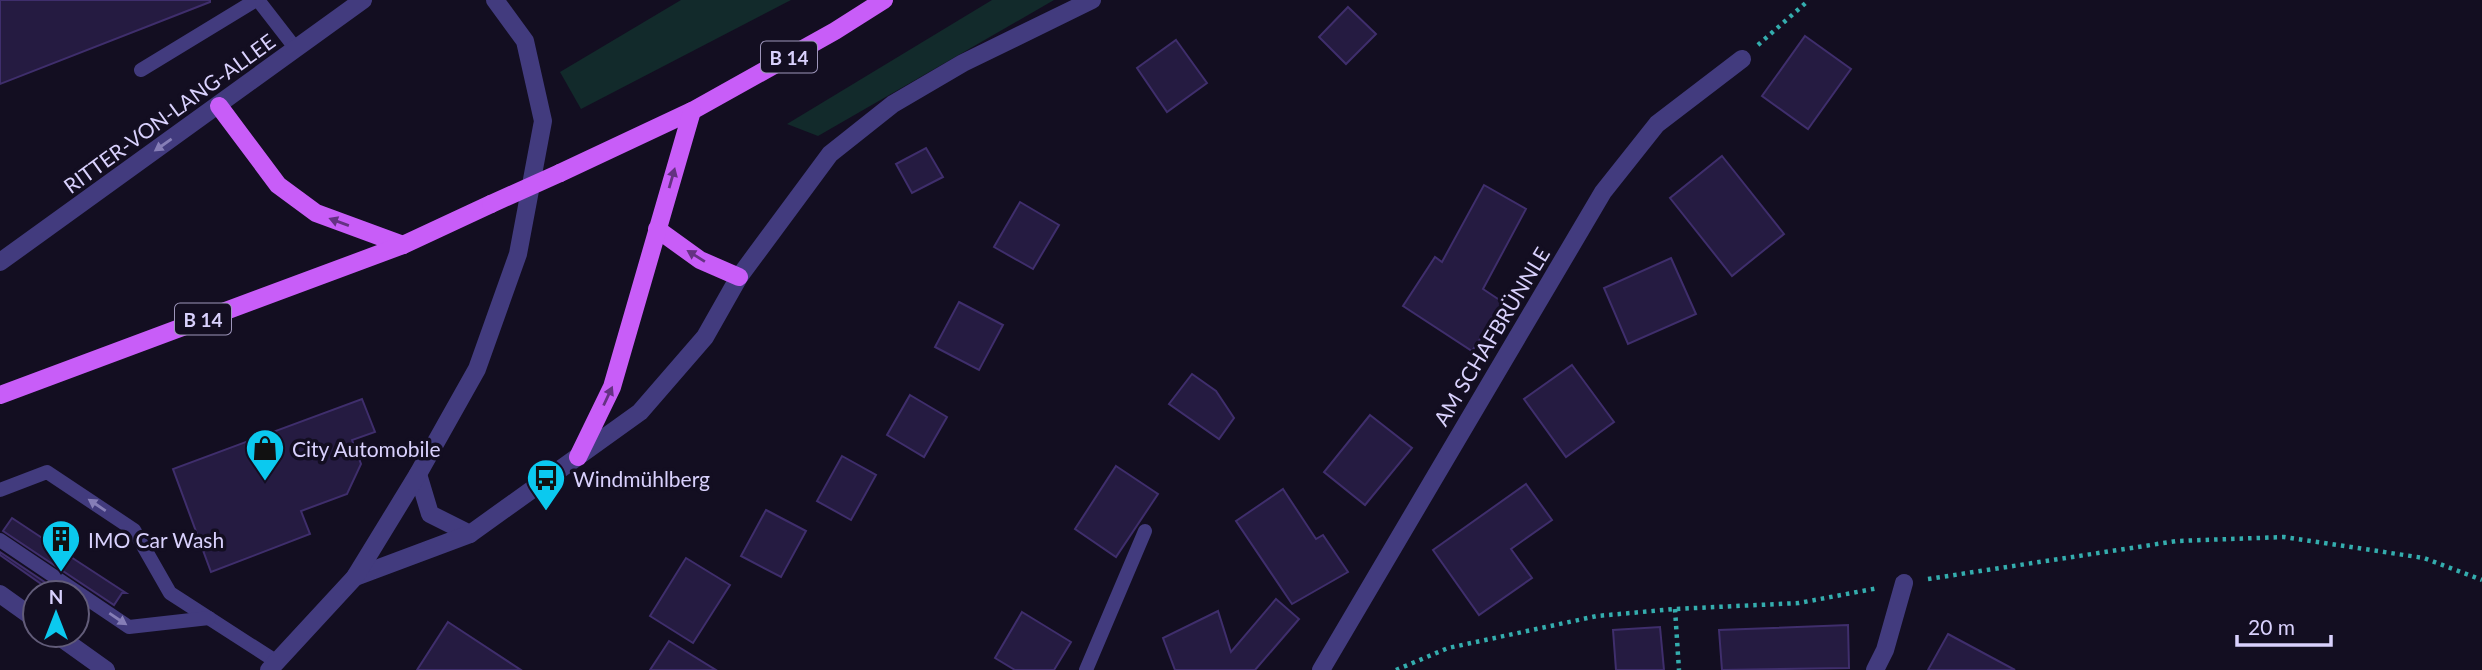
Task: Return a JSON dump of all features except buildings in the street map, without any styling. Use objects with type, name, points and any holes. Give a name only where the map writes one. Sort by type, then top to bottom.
[{"type":"main road","name":"B 14","points":[[0,395],[403,245],[692,111],[835,31],[884,0]]},
{"type":"main road","points":[[219,106],[278,185],[316,214],[403,245]]},
{"type":"main road","points":[[578,457],[612,387],[692,111]]},
{"type":"main road","points":[[657,229],[700,260],[739,277]]},
{"type":"street","name":"RITTER-VON-LANG-ALLEE","points":[[0,262],[363,0]]},
{"type":"street","points":[[273,666],[355,577],[418,474],[477,369],[518,254],[543,121],[525,41],[495,0]]},
{"type":"street","points":[[355,577],[470,534],[639,412],[705,337],[739,277],[830,154],[893,104],[962,63],[1091,0]]},
{"type":"street","name":"AM SCHAFBRÜNNLE","points":[[1321,670],[1602,192],[1657,124],[1742,59]]},
{"type":"street","points":[[418,474],[429,514],[470,534]]},
{"type":"street","points":[[1875,670],[1885,650],[1904,583]]},
{"type":"street","points":[[0,594],[21,609]]},
{"type":"street","points":[[77,649],[106,670]]},
{"type":"lane","points":[[141,70],[257,0],[296,49]]},
{"type":"lane","points":[[0,490],[47,472],[134,530],[170,593],[209,618],[273,666]]},
{"type":"lane","points":[[1086,670],[1144,531]]},
{"type":"lane","points":[[0,540],[129,626],[209,618]]},
{"type":"path","points":[[1742,59],[1809,0]]},
{"type":"path","points":[[1396,670],[1448,648],[1597,616],[1799,603],[1904,583],[2177,541],[2284,537],[2424,558],[2482,580]]},
{"type":"path","points":[[1675,609],[1679,670]]},
{"type":"green space","points":[[681,0],[791,0],[581,109],[560,72]]},
{"type":"green space","points":[[992,0],[1054,0],[818,136],[787,124]]},
{"type":"place","name":"City Automobile","points":[[265,482]]},
{"type":"place","name":"Windmühlberg","points":[[546,512]]},
{"type":"place","name":"IMO Car Wash","points":[[61,573]]}]
